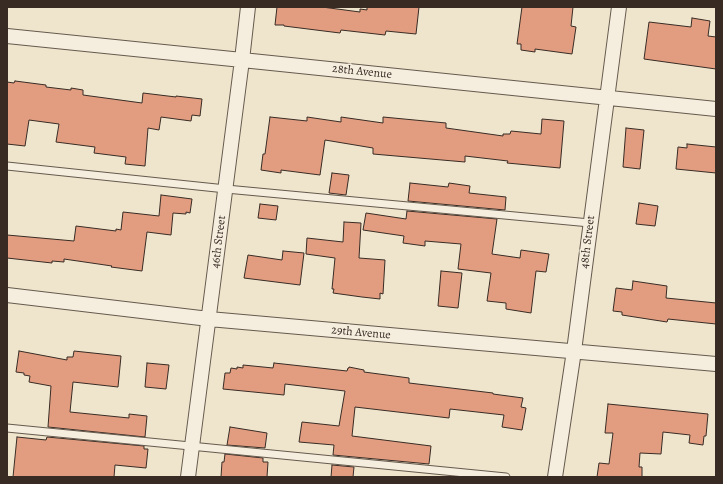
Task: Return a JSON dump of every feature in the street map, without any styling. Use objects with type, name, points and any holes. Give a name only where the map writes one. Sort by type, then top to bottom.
[{"type":"street","name":"46th Street","points":[[188,477],[226,189],[248,7]]},
{"type":"street","name":"48th Street","points":[[555,477],[574,351],[619,7]]},
{"type":"street","name":"28th Avenue","points":[[7,36],[716,109]]},
{"type":"street","name":"29th Avenue","points":[[7,296],[209,319],[716,364]]},
{"type":"lane","points":[[7,166],[226,189],[590,224]]},
{"type":"lane","points":[[7,428],[506,477]]},
{"type":"building","points":[[277,7],[322,7],[360,12],[360,9],[367,10],[367,7],[419,7],[416,34],[386,31],[385,35],[341,30],[340,33],[275,25]]},
{"type":"building","points":[[522,7],[573,7],[571,26],[576,27],[572,54],[535,49],[535,52],[521,50],[521,44],[517,44]]},
{"type":"building","points":[[692,18],[710,21],[708,36],[716,37],[716,69],[644,59],[649,22],[691,27]]},
{"type":"building","points":[[15,81],[46,85],[46,87],[83,90],[83,95],[142,103],[143,93],[202,99],[200,116],[192,115],[191,121],[161,117],[159,130],[148,128],[145,166],[125,164],[126,157],[94,153],[95,147],[56,142],[59,124],[29,120],[25,146],[7,144],[7,82],[14,83]]},
{"type":"building","points":[[270,117],[307,121],[307,117],[341,122],[341,117],[383,123],[383,117],[446,123],[446,128],[503,136],[503,134],[510,134],[511,131],[541,134],[542,119],[564,121],[560,168],[507,163],[508,161],[465,156],[465,162],[373,154],[373,148],[325,140],[320,175],[281,170],[281,173],[261,170],[263,154],[265,154]]},
{"type":"building","points":[[626,128],[644,130],[640,169],[623,167]]},
{"type":"building","points":[[687,144],[716,147],[716,173],[676,169],[678,147],[687,148]]},
{"type":"building","points":[[332,173],[349,175],[346,195],[329,193]]},
{"type":"building","points":[[410,183],[448,187],[449,183],[470,186],[469,193],[506,197],[505,210],[408,201]]},
{"type":"building","points":[[161,195],[192,199],[190,213],[173,213],[171,235],[147,232],[142,271],[64,259],[64,262],[52,261],[52,263],[7,258],[7,235],[74,241],[76,226],[116,231],[116,229],[121,230],[123,212],[159,216]]},
{"type":"building","points":[[639,203],[658,206],[655,226],[636,224]]},
{"type":"building","points":[[260,204],[278,206],[276,220],[258,218]]},
{"type":"building","points":[[407,211],[497,219],[492,254],[520,258],[521,250],[549,254],[546,272],[536,271],[531,313],[506,309],[506,303],[487,301],[491,273],[458,269],[461,244],[425,241],[425,246],[403,243],[404,236],[363,230],[366,213],[406,219]]},
{"type":"building","points":[[344,222],[361,223],[359,258],[385,260],[383,294],[380,293],[380,299],[333,293],[334,289],[332,289],[335,258],[306,254],[307,238],[343,242]]},
{"type":"building","points":[[283,251],[304,253],[300,285],[244,278],[248,255],[282,260]]},
{"type":"building","points":[[441,271],[462,273],[458,308],[438,306]]},
{"type":"building","points":[[633,281],[667,286],[666,298],[716,303],[716,324],[668,319],[667,322],[622,315],[622,312],[613,311],[616,288],[632,290]]},
{"type":"building","points":[[19,351],[67,360],[67,357],[73,357],[74,351],[121,356],[118,387],[73,382],[70,412],[129,418],[129,414],[147,416],[145,437],[48,427],[51,386],[29,382],[30,376],[24,375],[24,373],[16,372]]},
{"type":"building","points":[[147,363],[169,365],[166,389],[145,387]]},
{"type":"building","points":[[274,363],[347,371],[349,367],[364,370],[364,372],[409,378],[409,383],[523,398],[521,407],[526,408],[522,430],[502,427],[504,415],[450,409],[449,418],[355,407],[352,436],[431,446],[429,464],[333,455],[334,445],[299,442],[302,422],[339,426],[345,391],[285,384],[284,395],[223,389],[225,373],[230,373],[231,368],[243,368],[243,365],[273,368]]},
{"type":"building","points":[[608,404],[708,414],[706,436],[704,436],[703,445],[689,443],[690,435],[663,432],[661,454],[640,453],[639,467],[642,467],[642,477],[597,477],[599,463],[609,464],[613,433],[605,433]]},
{"type":"building","points":[[230,427],[267,433],[265,448],[227,445]]},
{"type":"building","points":[[17,437],[46,440],[47,437],[144,446],[144,449],[148,449],[146,468],[115,465],[114,477],[13,477]]},
{"type":"building","points":[[225,454],[263,458],[263,462],[268,462],[267,477],[221,477],[222,462],[224,462]]},
{"type":"building","points":[[332,465],[354,467],[353,477],[331,477]]}]
